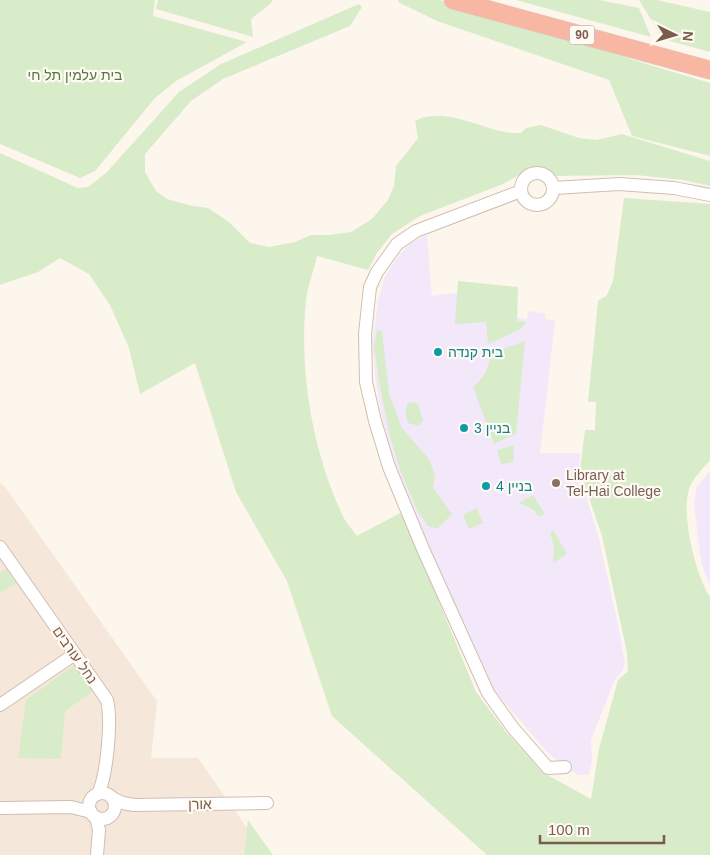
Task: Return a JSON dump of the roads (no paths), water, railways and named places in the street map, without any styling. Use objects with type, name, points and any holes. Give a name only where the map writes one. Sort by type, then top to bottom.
[{"type":"highway","name":"90","points":[[453,0],[710,70]]},
{"type":"street","points":[[533,173],[547,176],[554,188],[549,200],[540,205],[531,204],[526,200],[521,191],[521,186],[526,178],[533,173]]},
{"type":"street","points":[[554,188],[619,184],[674,188],[710,194]]},
{"type":"street","points":[[521,191],[416,231],[397,244],[377,272],[370,287],[365,334],[366,382],[389,467],[423,549],[488,693],[513,728],[548,768],[566,768]]},
{"type":"street","name":"נחל עורבים","points":[[0,547],[4,561],[108,700],[109,718],[104,776],[106,788],[103,796]]},
{"type":"street","points":[[0,705],[75,654]]},
{"type":"street","points":[[64,807],[103,796]]},
{"type":"street","points":[[101,815],[114,804],[103,796]]},
{"type":"street","points":[[97,855],[99,836],[104,823],[101,815],[89,806],[103,796]]},
{"type":"street","name":"אורן","points":[[103,796],[134,805]]},
{"type":"street","name":"אורן","points":[[101,815],[134,805],[267,803]]},
{"type":"street","points":[[0,808],[64,807],[78,808],[101,815]]},
{"type":"place","name":"בית קנדה","points":[[438,352]]},
{"type":"place","name":"בניין 3","points":[[464,428]]},
{"type":"place","name":"Library at Tel-Hai College","points":[[556,483]]},
{"type":"place","name":"בניין 4","points":[[486,486]]},
{"type":"park label","name":"בית עלמין תל חי","points":[[75,75]]}]
